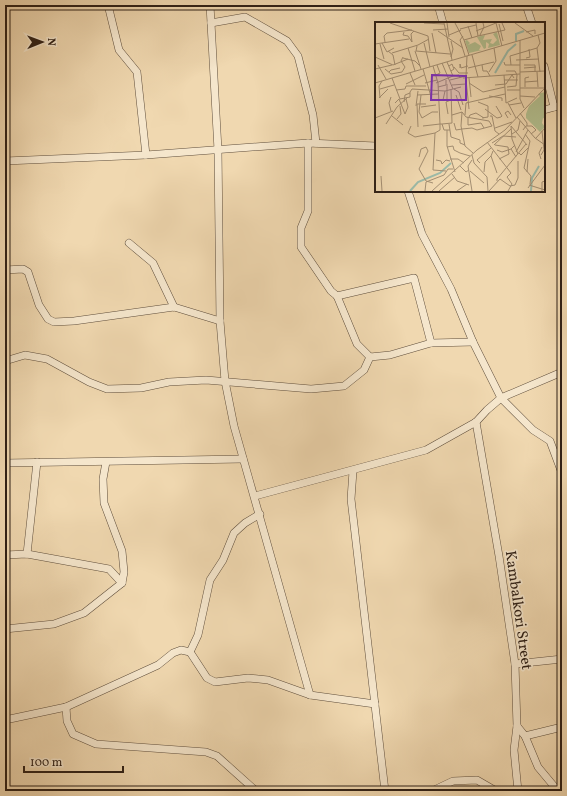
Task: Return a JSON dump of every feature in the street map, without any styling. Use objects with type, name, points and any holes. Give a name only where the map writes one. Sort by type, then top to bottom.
[{"type":"street","points":[[108,5],[119,50],[137,72],[146,155]]},
{"type":"street","points":[[210,5],[218,150],[220,321],[225,382],[243,458],[255,496],[310,696]]},
{"type":"street","points":[[438,5],[443,22]]},
{"type":"street","points":[[526,5],[532,22]]},
{"type":"street","points":[[210,23],[244,17],[287,41],[298,56],[313,115],[316,143]]},
{"type":"street","points":[[545,70],[554,107]]},
{"type":"street","points":[[545,110],[562,105]]},
{"type":"street","points":[[5,161],[146,155],[316,143],[375,146]]},
{"type":"street","points":[[308,144],[308,211],[301,228],[302,246],[331,291],[337,296],[357,344],[370,357]]},
{"type":"street","points":[[408,192],[422,234],[451,289],[473,342],[501,398],[533,430],[550,441],[562,473]]},
{"type":"street","points":[[129,243],[152,263],[174,307]]},
{"type":"street","points":[[5,270],[23,269],[28,272],[39,305],[48,319],[54,322],[74,321],[174,307],[220,321]]},
{"type":"street","points":[[337,296],[414,278],[431,343]]},
{"type":"street","points":[[370,357],[390,355],[431,343],[473,342]]},
{"type":"street","points":[[5,361],[25,355],[47,359],[89,382],[107,389],[141,388],[169,382],[225,382],[311,389],[344,386],[364,370],[370,357]]},
{"type":"street","points":[[255,496],[353,471],[426,450],[476,422],[501,398],[562,372]]},
{"type":"street","name":"Kambalkori Street","points":[[476,422],[499,556],[515,664],[517,726],[514,750],[518,791]]},
{"type":"street","points":[[6,461],[106,462],[243,458]]},
{"type":"street","points":[[27,554],[36,462]]},
{"type":"street","points":[[5,629],[54,624],[84,613],[122,583],[124,572],[122,551],[104,503],[103,479],[106,462]]},
{"type":"street","points":[[353,471],[351,499],[384,791]]},
{"type":"street","points":[[190,652],[198,635],[210,580],[223,560],[234,533],[245,523],[260,514]]},
{"type":"street","points":[[5,555],[27,554],[109,569],[122,583]]},
{"type":"street","points":[[5,720],[66,707],[158,665],[173,653],[181,650],[190,652],[207,678],[215,682],[248,678],[268,680],[310,696],[375,704]]},
{"type":"street","points":[[515,664],[562,659]]},
{"type":"street","points":[[66,707],[67,721],[73,734],[96,744],[206,752],[218,756],[256,791]]},
{"type":"street","points":[[517,726],[525,736],[538,767],[558,791]]},
{"type":"street","points":[[525,736],[562,727]]},
{"type":"street","points":[[432,791],[453,781],[477,780],[496,791]]}]
